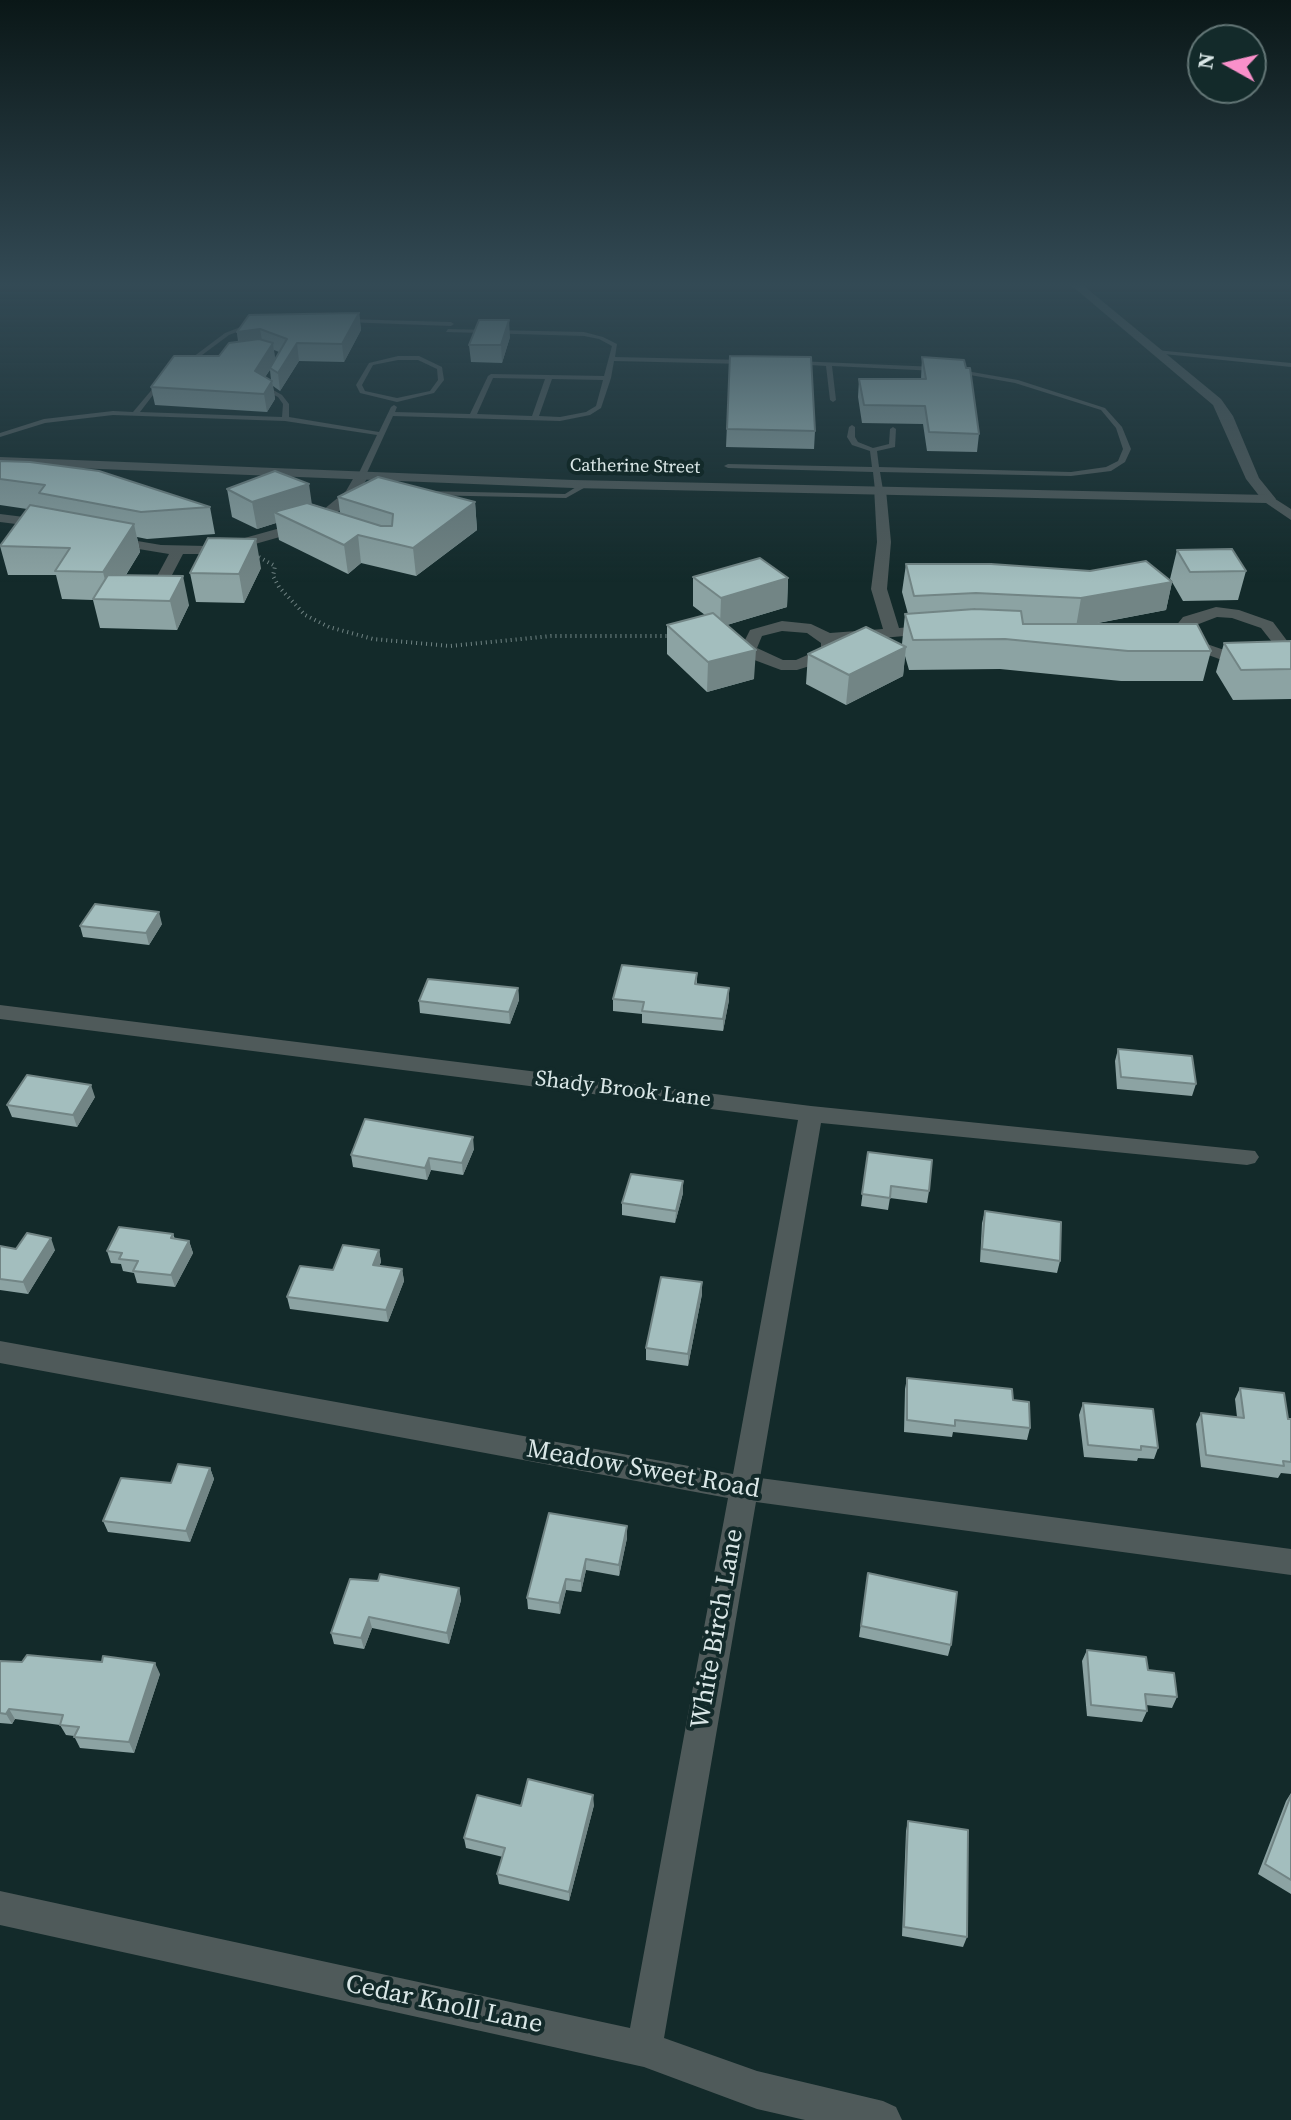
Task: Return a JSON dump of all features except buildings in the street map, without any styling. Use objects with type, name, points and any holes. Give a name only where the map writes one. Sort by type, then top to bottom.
[{"type":"street","points":[[1193,385],[1227,416],[1253,479],[1269,499],[1291,516]]},
{"type":"street","name":"Catherine Street","points":[[0,461],[587,484],[1269,499]]},
{"type":"street","points":[[88,533],[117,542],[178,550],[206,550],[243,543],[311,522],[359,493],[362,475]]},
{"type":"street","points":[[879,490],[884,542],[879,589],[892,632]]},
{"type":"street","points":[[0,532],[8,519],[67,528]]},
{"type":"street","points":[[311,522],[337,531]]},
{"type":"street","points":[[156,593],[178,550]]},
{"type":"street","points":[[1167,639],[1186,636],[1210,652],[1247,658],[1264,656],[1280,642],[1267,625],[1252,618],[1216,612],[1189,620],[1183,627],[1186,636]]},
{"type":"street","points":[[825,638],[955,630]]},
{"type":"street","name":"Shady Brook Lane","points":[[0,1012],[811,1114],[1247,1157]]},
{"type":"street","name":"White Birch Lane","points":[[644,2049],[811,1114]]},
{"type":"street","name":"Meadow Sweet Road","points":[[0,1352],[742,1488],[1291,1562]]},
{"type":"street","name":"Cedar Knoll Lane","points":[[0,1908],[644,2049],[757,2090],[883,2120]]},
{"type":"lane","points":[[135,413],[159,385]]},
{"type":"lane","points":[[266,385],[264,388],[280,396],[286,404],[285,419]]},
{"type":"lane","points":[[359,385],[362,392],[397,400],[432,392],[437,385]]},
{"type":"lane","points":[[473,416],[487,385]]},
{"type":"lane","points":[[535,418],[546,385]]},
{"type":"lane","points":[[391,414],[560,419],[588,414],[599,407],[606,385]]},
{"type":"lane","points":[[831,385],[833,400]]},
{"type":"lane","points":[[728,466],[1071,474],[1108,469],[1121,462],[1127,449],[1119,427],[1103,409],[1029,385]]},
{"type":"lane","points":[[362,475],[397,400]]},
{"type":"lane","points":[[0,435],[76,415],[135,413],[285,419],[381,434]]},
{"type":"lane","points":[[852,427],[851,437],[855,443],[873,450],[892,445],[893,429]]},
{"type":"lane","points":[[873,450],[879,490]]},
{"type":"lane","points":[[409,493],[566,496],[587,484]]},
{"type":"path","points":[[243,543],[256,556],[275,566],[273,576],[279,587],[305,615],[329,627],[373,639],[411,645],[450,646],[551,636],[679,636]]}]
